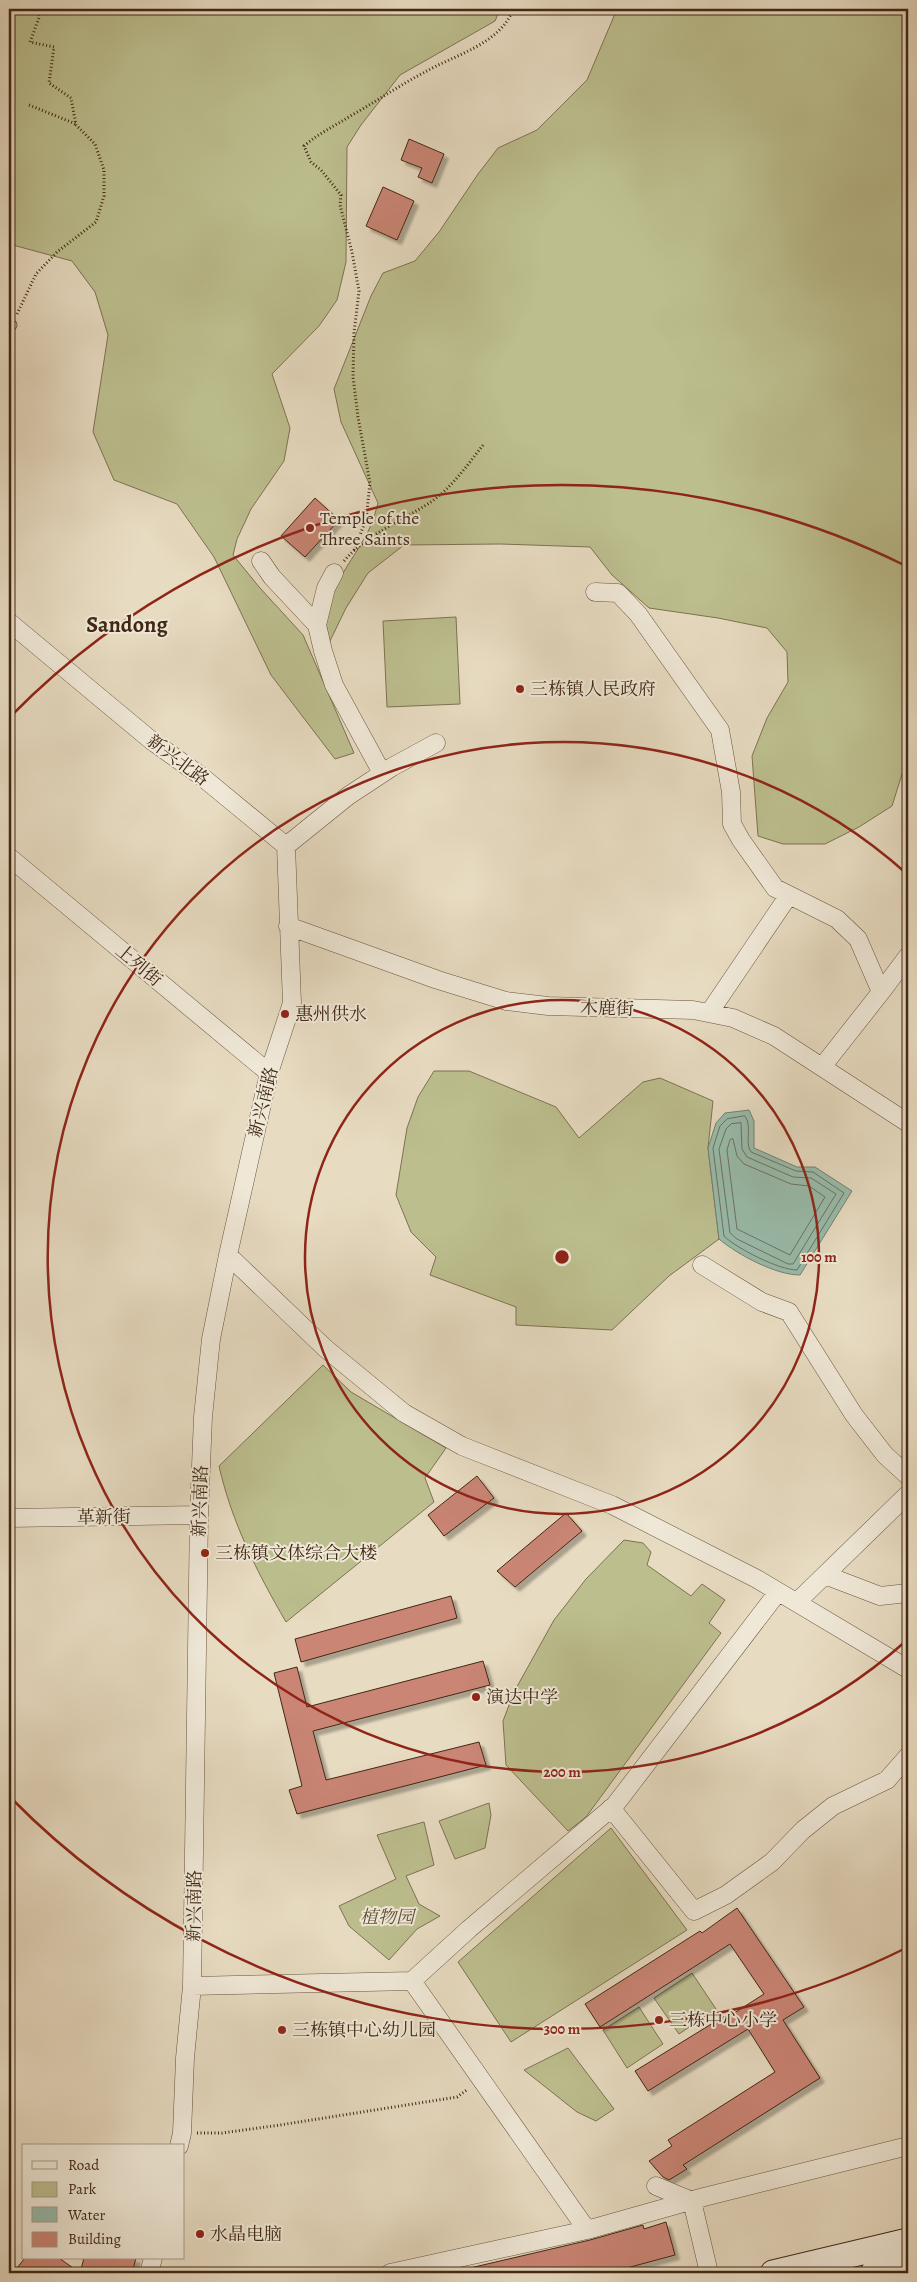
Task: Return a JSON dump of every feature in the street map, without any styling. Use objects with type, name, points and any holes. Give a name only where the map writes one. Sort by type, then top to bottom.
[{"type":"main road","points":[[773,2273],[908,2241]]},
{"type":"main road","points":[[872,2273],[908,2265]]},
{"type":"street","points":[[261,561],[272,577],[317,625]]},
{"type":"street","points":[[334,573],[326,588],[317,625],[323,651],[334,685],[382,774]]},
{"type":"street","points":[[595,592],[618,593],[638,614],[720,730],[731,792],[732,824],[775,888],[837,920],[858,939],[881,992]]},
{"type":"street","name":"新兴北路","points":[[9,622],[152,741],[201,776],[286,846]]},
{"type":"street","points":[[288,926],[289,881],[286,846],[348,796],[436,743]]},
{"type":"street","name":"上列街","points":[[9,857],[269,1073]]},
{"type":"street","points":[[709,1013],[789,895]]},
{"type":"street","name":"木鹿街","points":[[288,926],[419,973],[506,1001],[548,1006],[693,1010],[733,1018],[774,1036],[908,1123]]},
{"type":"street","name":"新兴南路","points":[[180,2139],[192,1986],[199,1515],[203,1417],[210,1339],[228,1255],[269,1073],[292,1003],[288,926]]},
{"type":"street","points":[[822,1068],[908,956]]},
{"type":"street","points":[[228,1255],[325,1348],[404,1413],[462,1446],[612,1505],[797,1602],[908,1669]]},
{"type":"street","points":[[702,1265],[762,1302],[790,1312],[854,1414],[885,1455],[908,1476]]},
{"type":"street","points":[[797,1602],[908,1494]]},
{"type":"street","name":"革新街","points":[[9,1518],[199,1515]]},
{"type":"street","points":[[825,1575],[880,1596],[908,1593]]},
{"type":"street","points":[[192,1986],[412,1981],[469,1929],[611,1808],[778,1592]]},
{"type":"street","points":[[611,1808],[694,1911],[726,1895],[772,1862],[803,1830],[833,1806],[887,1780],[908,1756]]},
{"type":"street","points":[[412,1981],[587,2230]]},
{"type":"street","points":[[390,2273],[587,2230],[908,2146]]},
{"type":"street","points":[[656,2186],[692,2201]]},
{"type":"street","points":[[692,2201],[709,2273]]},
{"type":"street","points":[[149,2273],[152,2260]]},
{"type":"path","points":[[39,9],[39,18],[30,42],[54,47],[49,83],[71,98],[76,125]]},
{"type":"path","points":[[354,550],[366,520],[370,483],[353,376],[354,333],[359,291],[352,252],[340,205],[341,196],[321,170],[310,162],[304,146],[320,132],[351,116],[398,86],[432,67],[469,51],[509,20],[513,9]]},
{"type":"path","points":[[10,327],[36,274],[57,252],[96,222],[104,196],[104,170],[95,144],[76,125],[29,105]]},
{"type":"path","points":[[334,573],[354,550],[388,525],[428,505],[448,488],[484,444]]},
{"type":"path","points":[[180,2139],[456,2097],[481,2081]]},
{"type":"green space","points":[[9,9],[500,9],[495,21],[400,75],[361,125],[347,147],[346,262],[337,300],[319,326],[272,374],[290,428],[284,461],[251,509],[237,539],[233,555],[303,635],[354,753],[335,759],[271,675],[214,557],[177,504],[114,480],[93,432],[108,335],[95,292],[72,261],[9,244]]},
{"type":"green space","points":[[617,9],[908,9],[908,755],[892,806],[859,827],[825,844],[783,844],[758,836],[752,756],[767,718],[788,682],[787,652],[767,628],[718,618],[649,608],[612,575],[590,547],[500,544],[404,545],[368,573],[346,608],[329,643],[325,627],[326,612],[331,597],[364,539],[378,503],[341,422],[334,389],[371,296],[383,273],[415,261],[439,232],[498,148],[537,130],[587,80]]},
{"type":"green space","points":[[456,617],[460,704],[387,707],[383,621]]},
{"type":"green space","points":[[434,1071],[469,1071],[556,1107],[579,1138],[643,1082],[660,1078],[713,1101],[708,1148],[719,1239],[669,1276],[612,1330],[516,1325],[516,1307],[430,1275],[436,1257],[411,1232],[396,1195],[407,1128],[418,1097]]},
{"type":"green space","points":[[323,1365],[351,1392],[446,1448],[425,1478],[434,1502],[286,1622],[246,1547],[224,1487],[219,1466]]},
{"type":"green space","points":[[624,1540],[643,1543],[651,1552],[647,1565],[691,1596],[702,1584],[725,1600],[709,1623],[721,1633],[586,1817],[568,1831],[506,1765],[503,1721],[514,1692],[554,1620],[586,1579]]},
{"type":"green space","points":[[489,1803],[491,1815],[485,1848],[455,1859],[439,1821]]},
{"type":"green space","name":"植物园","points":[[424,1822],[434,1865],[406,1876],[419,1904],[440,1916],[417,1929],[389,1960],[349,1926],[339,1906],[396,1879],[377,1835]]},
{"type":"green space","points":[[611,1828],[687,1930],[511,2042],[458,1962]]},
{"type":"green space","points":[[692,1973],[716,2009],[679,2034],[654,1998]]},
{"type":"green space","points":[[639,2007],[663,2044],[627,2068],[603,2030]]},
{"type":"green space","points":[[568,2048],[614,2109],[596,2121],[577,2112],[524,2070]]},
{"type":"water","points":[[749,1110],[754,1121],[754,1148],[797,1167],[815,1167],[852,1191],[800,1275],[769,1268],[736,1251],[719,1239],[708,1148],[716,1123],[725,1113]]},
{"type":"building","points":[[409,139],[444,154],[432,183],[418,177],[422,168],[401,160]]},
{"type":"building","points":[[383,187],[414,201],[397,240],[366,226]]},
{"type":"building","name":"Temple of the Three Saints","points":[[315,498],[339,520],[305,557],[281,536]]},
{"type":"building","points":[[477,1476],[494,1498],[444,1536],[428,1515]]},
{"type":"building","points":[[566,1513],[582,1531],[515,1587],[497,1571]]},
{"type":"building","points":[[451,1596],[457,1618],[301,1662],[295,1639]]},
{"type":"building","points":[[483,1661],[490,1685],[313,1731],[326,1780],[479,1742],[486,1765],[297,1814],[289,1790],[302,1786],[274,1673],[297,1667],[307,1707]]},
{"type":"building","points":[[737,1908],[804,2007],[783,2020],[820,2078],[683,2165],[687,2169],[669,2180],[663,2177],[649,2161],[672,2146],[668,2140],[775,2072],[748,2029],[648,2091],[635,2071],[764,1994],[730,1944],[600,2027],[585,2004],[700,1931],[702,1933]]},
{"type":"building","points":[[666,2222],[675,2255],[623,2269],[606,2273],[471,2273],[470,2268],[590,2240],[643,2225],[644,2229]]},
{"type":"building","points":[[23,2260],[62,2260],[80,2273],[13,2273]]},
{"type":"building","points":[[83,2260],[135,2260],[132,2273],[80,2273]]},
{"type":"place","name":"Temple of the Three Saints","points":[[310,528]]},
{"type":"place","name":"三栋镇人民政府","points":[[520,689]]},
{"type":"place","name":"惠州供水","points":[[285,1014]]},
{"type":"place","name":"三栋镇文体综合大楼","points":[[205,1553]]},
{"type":"place","name":"演达中学","points":[[476,1697]]},
{"type":"place","name":"三栋中心小学","points":[[659,2020]]},
{"type":"place","name":"三栋镇中心幼儿园","points":[[282,2030]]},
{"type":"place","name":"水晶电脑","points":[[200,2234]]},
{"type":"district","name":"Sandong","points":[[127,624]]}]
